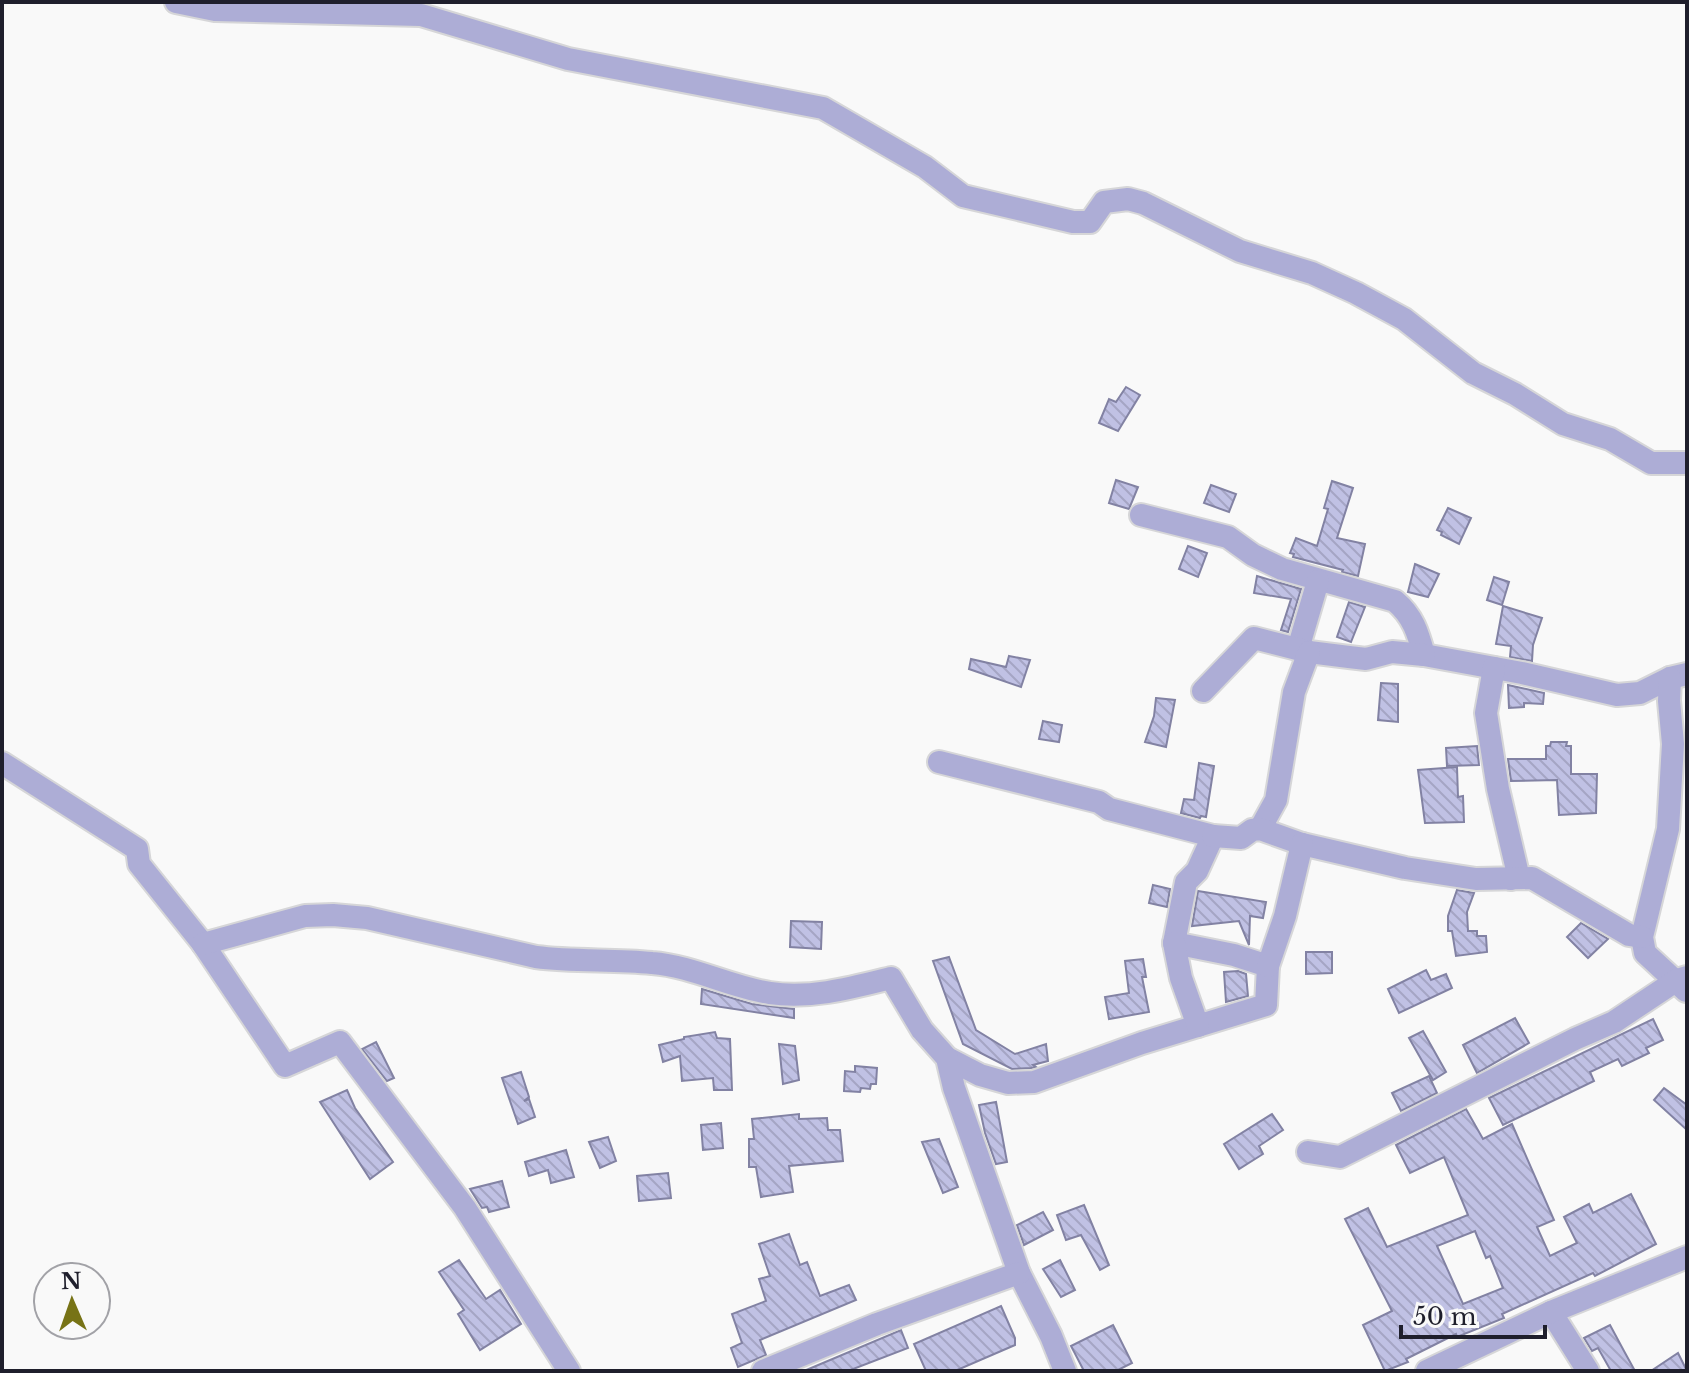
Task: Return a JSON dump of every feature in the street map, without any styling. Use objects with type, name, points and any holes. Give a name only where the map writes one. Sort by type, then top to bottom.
[{"type":"street","points":[[176,2],[215,10],[421,15],[568,59],[823,108],[925,167],[963,196],[1073,222],[1090,222],[1104,202],[1118,199],[1143,203],[1240,251],[1279,261],[1356,293],[1404,319],[1473,373],[1515,394],[1563,424],[1610,439],[1651,463],[1687,463]]},
{"type":"street","points":[[1141,515],[1228,537],[1253,555],[1282,569],[1395,601],[1406,610],[1416,627],[1424,655]]},
{"type":"street","points":[[1260,829],[1276,800],[1294,692],[1318,581]]},
{"type":"street","points":[[1203,691],[1254,638],[1304,650],[1366,659],[1392,652],[1424,655],[1617,695],[1640,693],[1679,676]]},
{"type":"street","points":[[1494,668],[1486,713],[1498,789],[1517,870],[1511,879]]},
{"type":"street","points":[[1308,1152],[1340,1157],[1614,1022],[1684,983],[1645,953],[1642,937],[1668,829],[1673,744],[1669,701],[1679,676]]},
{"type":"street","points":[[939,762],[1099,802],[1109,809],[1213,836],[1241,838],[1252,830],[1260,829],[1302,844],[1405,868],[1476,879],[1532,878],[1629,935],[1642,937]]},
{"type":"street","points":[[2,763],[137,849],[139,864],[203,944],[285,1066],[340,1042],[465,1208],[569,1371]]},
{"type":"street","points":[[1198,1026],[1181,978],[1174,943],[1186,882],[1197,871],[1213,836]]},
{"type":"street","points":[[203,944],[305,916],[333,915],[367,918],[562,961],[652,963],[678,967],[769,993],[800,995],[840,991],[891,978],[922,1030],[947,1058],[980,1075],[1008,1083],[1034,1082],[1132,1046],[1266,1005],[1268,966],[1285,916],[1302,844]]},
{"type":"street","points":[[1174,943],[1234,955],[1268,966]]},
{"type":"street","points":[[947,1058],[954,1088],[1019,1273],[1065,1371]]},
{"type":"street","points":[[1427,1371],[1458,1364],[1551,1312],[1684,1264]]},
{"type":"street","points":[[763,1371],[877,1324],[1019,1273]]},
{"type":"street","points":[[1551,1312],[1588,1371]]},
{"type":"building","points":[[1126,387],[1140,395],[1118,431],[1099,423],[1109,399],[1116,402]]},
{"type":"building","points":[[1116,480],[1138,487],[1129,509],[1109,503]]},
{"type":"building","points":[[1332,481],[1353,488],[1337,538],[1365,544],[1358,576],[1293,557],[1294,554],[1290,553],[1296,538],[1317,546]]},
{"type":"building","points":[[1211,485],[1236,494],[1229,512],[1204,503]]},
{"type":"building","points":[[1448,508],[1471,518],[1459,544],[1437,530]]},
{"type":"building","points":[[1188,546],[1207,553],[1198,577],[1179,569]]},
{"type":"building","points":[[1415,564],[1439,574],[1428,597],[1408,592]]},
{"type":"building","points":[[1257,576],[1301,589],[1288,632],[1281,630],[1291,599],[1254,593]]},
{"type":"building","points":[[1494,577],[1509,582],[1502,605],[1487,600]]},
{"type":"building","points":[[1349,602],[1365,607],[1351,642],[1337,637]]},
{"type":"building","points":[[1503,606],[1542,618],[1533,645],[1532,661],[1510,657],[1511,646],[1496,644]]},
{"type":"building","points":[[1009,656],[1030,660],[1021,687],[969,669],[971,659],[1006,667]]},
{"type":"building","points":[[1381,683],[1398,684],[1398,722],[1378,720]]},
{"type":"building","points":[[1508,685],[1544,693],[1543,704],[1524,703],[1524,707],[1509,708]]},
{"type":"building","points":[[1156,698],[1175,700],[1166,747],[1145,742],[1154,716]]},
{"type":"building","points":[[1043,721],[1062,725],[1059,742],[1039,739]]},
{"type":"building","points":[[1551,742],[1567,742],[1566,746],[1571,746],[1571,774],[1597,774],[1596,813],[1559,815],[1557,780],[1511,781],[1508,759],[1546,759],[1546,746],[1550,746]]},
{"type":"building","points":[[1477,746],[1479,765],[1447,766],[1446,748]]},
{"type":"building","points":[[1199,763],[1214,766],[1206,817],[1200,818],[1181,813],[1184,799],[1194,800]]},
{"type":"building","points":[[1457,767],[1458,797],[1463,796],[1464,822],[1425,823],[1418,770]]},
{"type":"building","points":[[1153,885],[1170,889],[1167,907],[1149,903]]},
{"type":"building","points":[[1457,890],[1474,893],[1467,912],[1468,931],[1477,931],[1477,936],[1486,936],[1487,952],[1456,956],[1452,931],[1448,931],[1448,916]]},
{"type":"building","points":[[1198,891],[1266,902],[1263,918],[1250,916],[1249,945],[1239,921],[1192,926]]},
{"type":"building","points":[[791,921],[822,922],[821,949],[790,947]]},
{"type":"building","points":[[1581,923],[1608,939],[1588,958],[1567,937]]},
{"type":"building","points":[[1306,952],[1332,952],[1332,973],[1306,974]]},
{"type":"building","points":[[949,957],[976,1030],[1015,1054],[1046,1044],[1048,1061],[1033,1065],[1036,1067],[1012,1069],[963,1044],[933,961]]},
{"type":"building","points":[[1143,959],[1146,977],[1142,977],[1149,1012],[1109,1019],[1105,997],[1129,993],[1125,961]]},
{"type":"building","points":[[1426,970],[1431,980],[1446,974],[1452,988],[1399,1013],[1388,989]]},
{"type":"building","points":[[1224,972],[1246,974],[1248,996],[1226,1002]]},
{"type":"building","points":[[702,989],[752,1004],[794,1009],[794,1018],[701,1004]]},
{"type":"building","points":[[1515,1018],[1529,1043],[1477,1073],[1463,1045]]},
{"type":"building","points":[[1653,1019],[1663,1040],[1646,1048],[1649,1053],[1622,1066],[1618,1059],[1590,1072],[1594,1081],[1503,1125],[1489,1098]]},
{"type":"building","points":[[1423,1031],[1446,1072],[1433,1080],[1409,1038]]},
{"type":"building","points":[[715,1032],[717,1038],[730,1039],[732,1090],[714,1090],[713,1078],[682,1081],[680,1056],[663,1062],[659,1045]]},
{"type":"building","points":[[376,1042],[394,1078],[387,1081],[362,1049]]},
{"type":"building","points":[[779,1044],[795,1046],[799,1080],[783,1084]]},
{"type":"building","points":[[855,1066],[877,1068],[876,1084],[871,1084],[870,1089],[861,1088],[860,1092],[844,1091],[845,1071],[855,1072]]},
{"type":"building","points":[[521,1072],[529,1097],[524,1101],[529,1099],[535,1117],[518,1124],[502,1078]]},
{"type":"building","points":[[1429,1076],[1437,1093],[1401,1111],[1392,1093]]},
{"type":"building","points":[[1664,1088],[1687,1105],[1687,1130],[1654,1100]]},
{"type":"building","points":[[347,1090],[355,1108],[393,1162],[370,1179],[320,1102]]},
{"type":"building","points":[[996,1102],[1007,1162],[996,1164],[979,1105]]},
{"type":"building","points":[[1466,1109],[1483,1139],[1512,1124],[1554,1220],[1537,1227],[1550,1256],[1577,1243],[1564,1217],[1589,1204],[1593,1213],[1631,1194],[1656,1244],[1595,1276],[1593,1273],[1502,1314],[1504,1318],[1457,1337],[1456,1334],[1406,1359],[1408,1362],[1385,1371],[1363,1325],[1392,1311],[1345,1219],[1368,1208],[1387,1247],[1468,1215],[1444,1157],[1410,1173],[1396,1145]],"holes":[[[1475,1231],[1486,1258],[1490,1256],[1503,1288],[1463,1304],[1437,1246]]]},
{"type":"building","points":[[799,1114],[799,1119],[827,1118],[828,1130],[840,1130],[843,1161],[789,1166],[793,1192],[761,1197],[756,1167],[749,1167],[749,1139],[754,1139],[752,1119]]},
{"type":"building","points":[[1272,1114],[1283,1130],[1259,1146],[1263,1154],[1239,1169],[1224,1144]]},
{"type":"building","points":[[721,1123],[723,1148],[703,1150],[701,1125]]},
{"type":"building","points":[[608,1137],[616,1161],[600,1168],[589,1142]]},
{"type":"building","points":[[939,1139],[958,1187],[943,1193],[922,1142]]},
{"type":"building","points":[[566,1150],[574,1177],[551,1183],[548,1170],[529,1176],[525,1162]]},
{"type":"building","points":[[668,1173],[671,1198],[639,1201],[637,1176]]},
{"type":"building","points":[[502,1181],[509,1207],[489,1212],[487,1207],[482,1208],[470,1189]]},
{"type":"building","points":[[1084,1205],[1109,1265],[1100,1270],[1081,1235],[1066,1240],[1057,1215]]},
{"type":"building","points":[[1043,1212],[1053,1230],[1024,1245],[1017,1225]]},
{"type":"building","points":[[789,1234],[800,1265],[807,1262],[820,1296],[849,1285],[856,1300],[760,1340],[766,1355],[738,1367],[731,1348],[742,1343],[732,1314],[766,1301],[759,1279],[770,1276],[759,1244]]},
{"type":"building","points":[[459,1260],[486,1299],[500,1290],[521,1324],[480,1350],[458,1314],[464,1310],[439,1272]]},
{"type":"building","points":[[1060,1260],[1075,1290],[1061,1297],[1043,1269]]},
{"type":"building","points":[[1001,1306],[1015,1345],[955,1371],[926,1371],[914,1344]]},
{"type":"building","points":[[1113,1325],[1132,1363],[1116,1371],[1084,1371],[1071,1346]]},
{"type":"building","points":[[1610,1325],[1635,1371],[1611,1371],[1598,1348],[1592,1351],[1584,1338]]},
{"type":"building","points":[[901,1330],[908,1348],[848,1371],[804,1371]]},
{"type":"building","points":[[1678,1353],[1687,1371],[1651,1371]]}]
